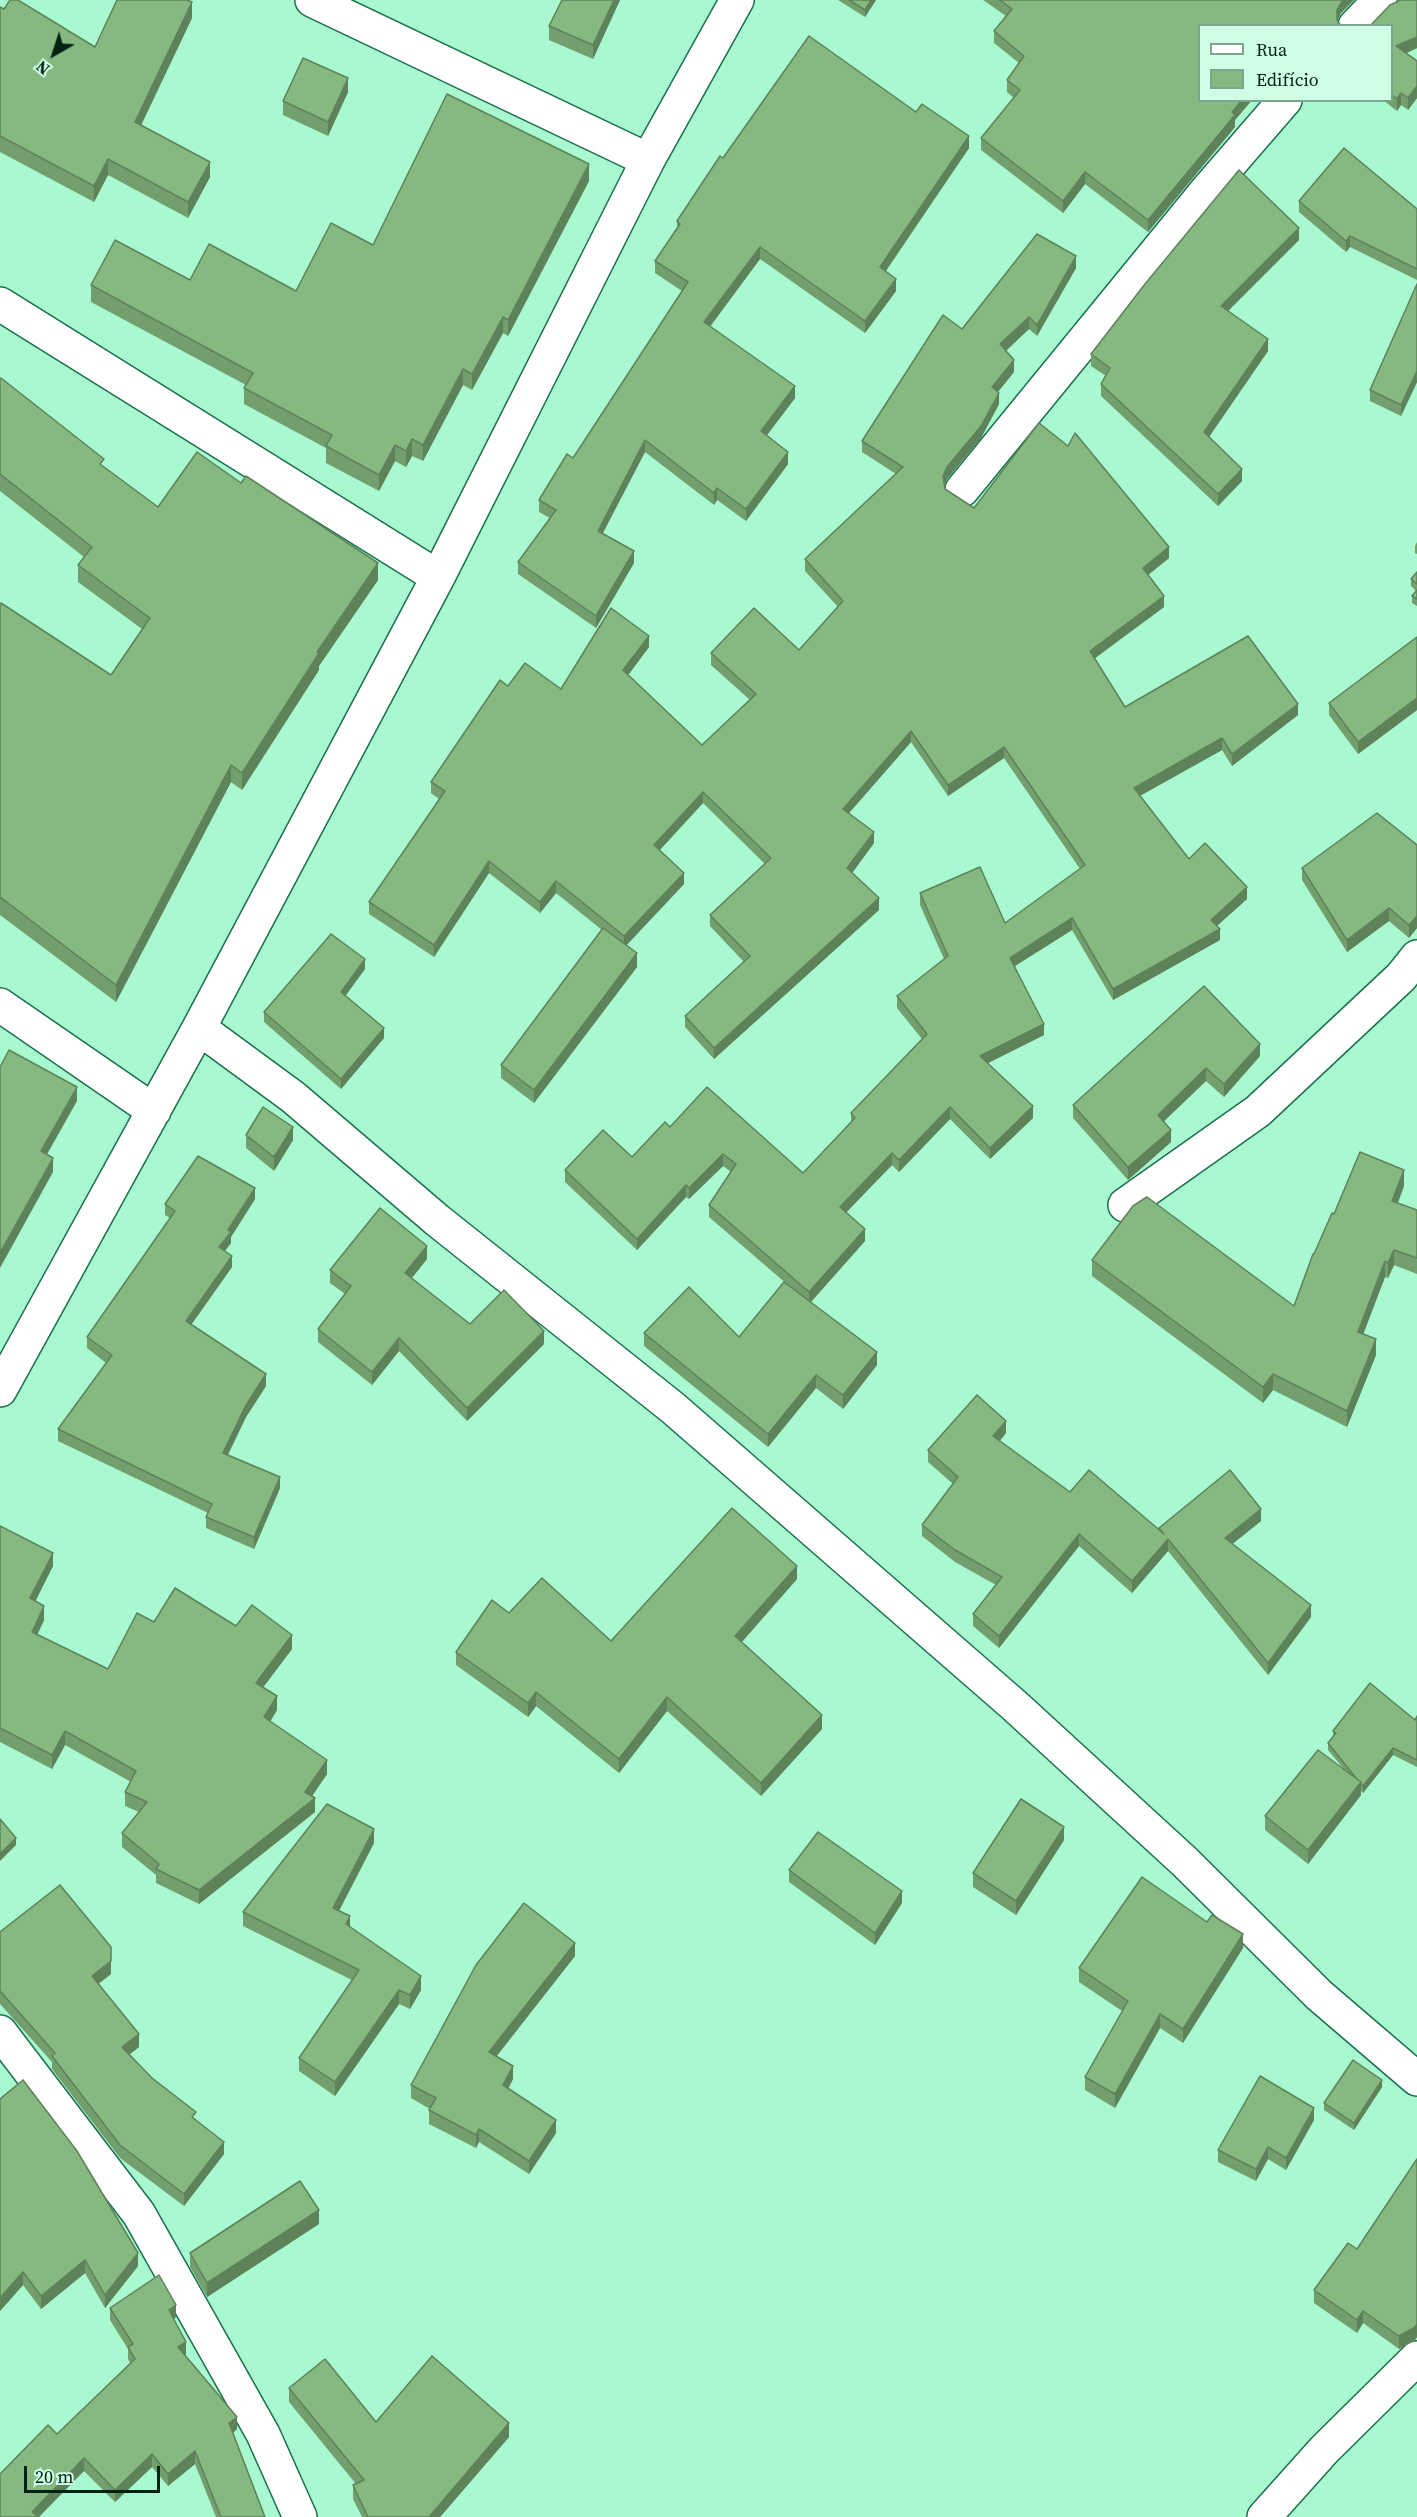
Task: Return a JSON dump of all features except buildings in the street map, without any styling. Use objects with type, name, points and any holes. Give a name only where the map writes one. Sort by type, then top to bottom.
[{"type":"street","points":[[312,0],[648,160]]},
{"type":"street","points":[[0,1390],[199,1028],[438,577],[648,160],[737,0]]},
{"type":"street","points":[[1357,24],[1380,0]]},
{"type":"street","points":[[962,490],[1208,189],[1282,102]]},
{"type":"street","points":[[0,304],[438,577]]},
{"type":"street","points":[[1125,1205],[1258,1111],[1401,977],[1417,957]]},
{"type":"street","points":[[0,1005],[154,1111]]},
{"type":"street","points":[[199,1028],[293,1096],[437,1220],[673,1408],[1015,1706],[1185,1862],[1319,1995],[1417,2079]]},
{"type":"street","points":[[0,2032],[139,2214],[263,2434],[300,2517]]},
{"type":"street","points":[[1264,2517],[1324,2450],[1417,2358]]}]
